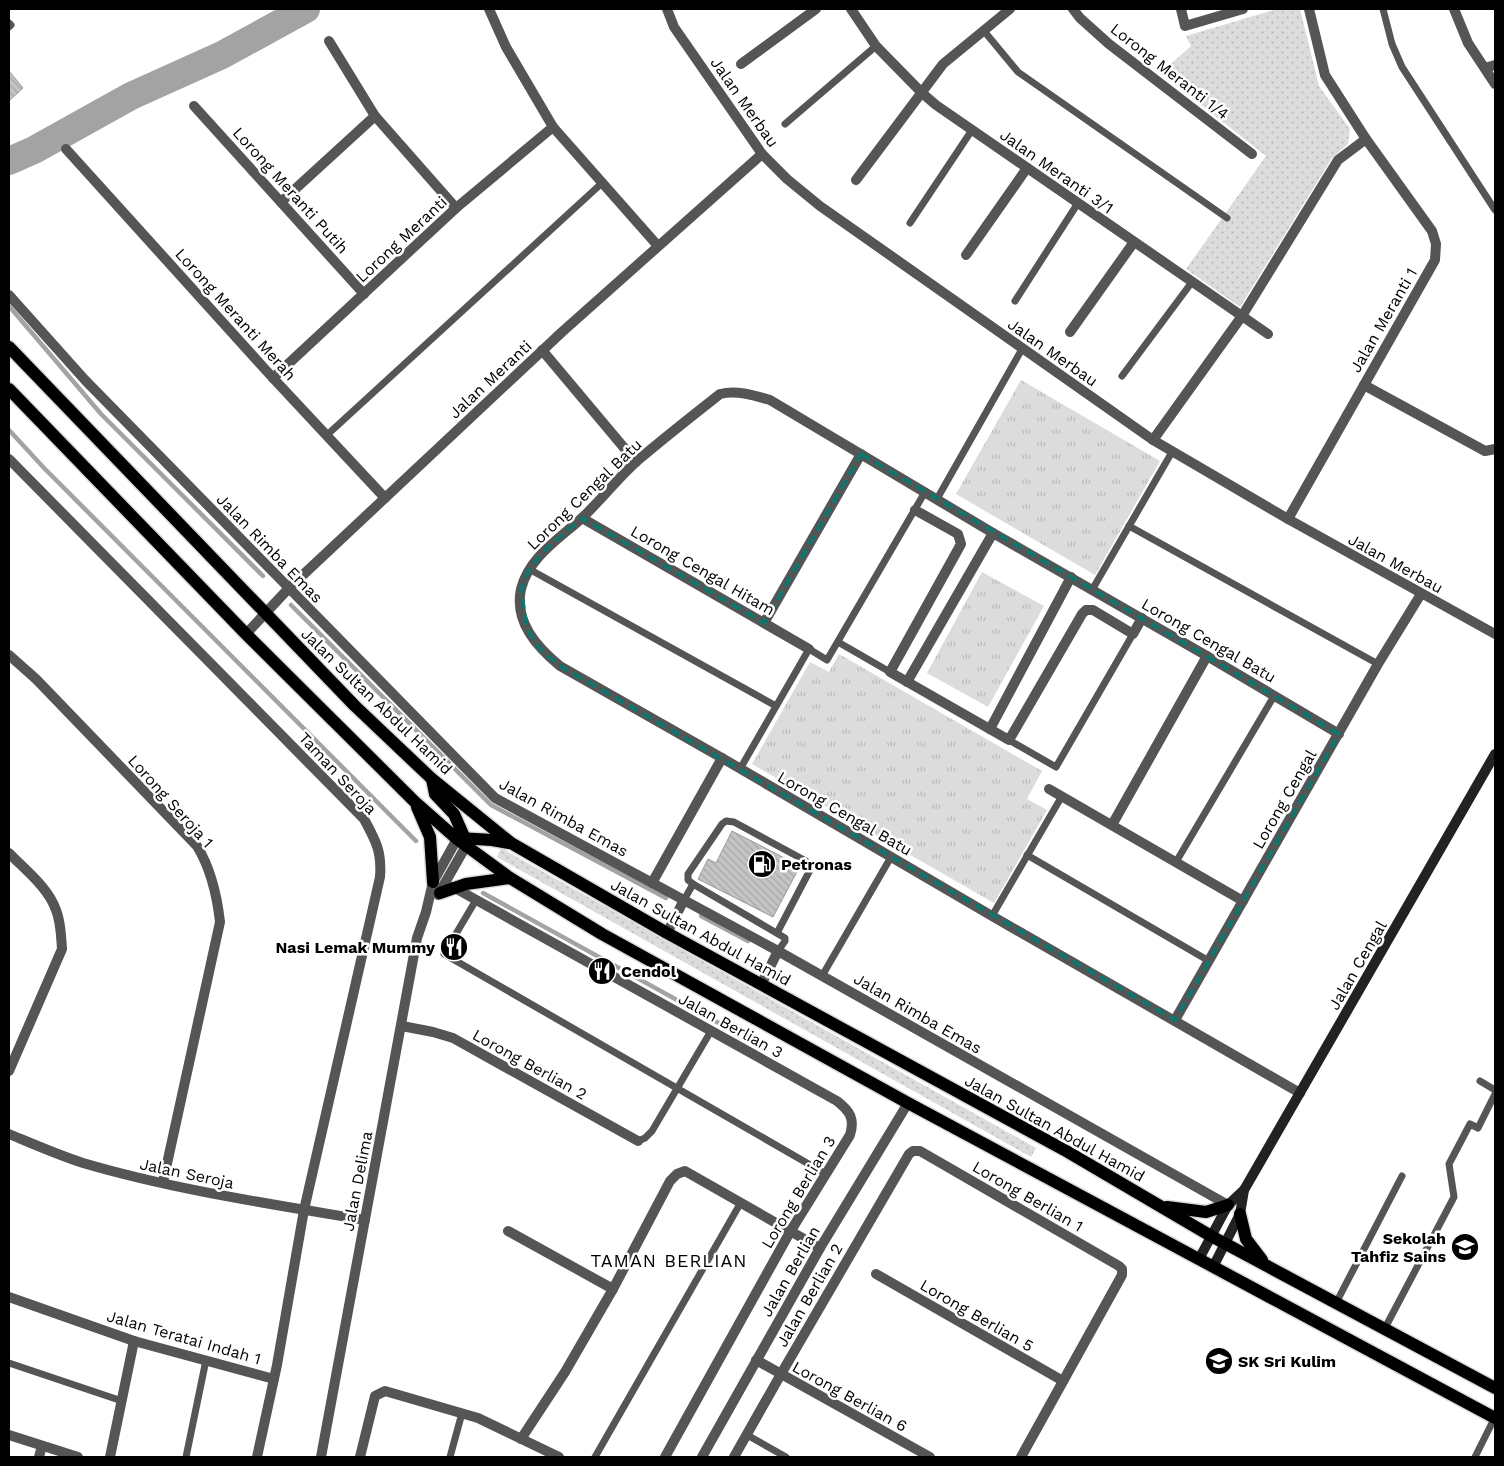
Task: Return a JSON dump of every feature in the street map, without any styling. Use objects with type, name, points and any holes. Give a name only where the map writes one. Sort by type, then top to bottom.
[{"type":"main road","name":"Jalan Sultan Abdul Hamid","points":[[9,347],[264,613],[356,706],[432,779],[511,843],[667,933],[1068,1152],[1225,1244],[1495,1388]]},
{"type":"main road","points":[[9,389],[246,634],[415,802],[510,878],[602,934],[908,1103],[1495,1418]]},
{"type":"main road","points":[[432,779],[435,794],[454,814],[463,841]]},
{"type":"main road","points":[[415,802],[430,837],[433,882]]},
{"type":"main road","points":[[463,841],[511,843]]},
{"type":"main road","points":[[440,893],[466,884],[510,878]]},
{"type":"main road","points":[[1160,1206],[1206,1212],[1228,1205]]},
{"type":"main road","points":[[1240,1214],[1246,1239],[1252,1249],[1269,1267]]},
{"type":"street","points":[[489,9],[506,47],[552,127],[658,246]]},
{"type":"street","name":"Jalan Merbau","points":[[666,9],[674,26],[762,154],[787,180],[820,206],[1172,452],[1495,634]]},
{"type":"street","points":[[741,64],[816,9]]},
{"type":"street","name":"Jalan Meranti 3/1","points":[[851,9],[876,46],[922,93],[1078,204],[1268,334]]},
{"type":"street","points":[[856,180],[943,64],[1010,9]]},
{"type":"street","name":"Lorong Meranti 1/4","points":[[1073,9],[1080,18],[1109,44],[1252,154]]},
{"type":"street","points":[[1181,9],[1185,26],[1243,9]]},
{"type":"street","name":"Jalan Meranti 1","points":[[1288,519],[1434,260],[1436,244],[1432,231],[1366,139],[1325,75],[1309,9]]},
{"type":"street","points":[[1454,9],[1468,43],[1495,84]]},
{"type":"street","points":[[329,41],[374,116],[456,208]]},
{"type":"street","points":[[1485,68],[1495,65]]},
{"type":"street","name":"Lorong Meranti Putih","points":[[194,106],[364,294]]},
{"type":"street","points":[[281,202],[374,116]]},
{"type":"street","name":"Lorong Meranti","points":[[273,378],[456,208],[552,127]]},
{"type":"street","points":[[1154,440],[1242,316],[1338,160],[1366,139]]},
{"type":"street","name":"Lorong Meranti Merah","points":[[66,149],[273,378],[385,498]]},
{"type":"street","name":"Jalan Meranti","points":[[246,634],[289,588],[542,350],[762,154]]},
{"type":"street","points":[[966,255],[1027,168]]},
{"type":"street","points":[[1070,332],[1134,242]]},
{"type":"street","name":"Jalan Rimba Emas","points":[[9,295],[85,380],[495,798],[778,951],[1228,1205]]},
{"type":"street","points":[[542,350],[636,462]]},
{"type":"street","points":[[1364,385],[1485,451],[1495,449]]},
{"type":"street","name":"Lorong Cengal Batu","points":[[1300,1093],[560,666],[540,650],[527,630],[521,608],[521,590],[529,569],[546,548],[582,518],[636,462],[720,394],[731,392],[770,400],[993,533],[1339,734]]},
{"type":"street","points":[[764,623],[861,454]]},
{"type":"street","name":"Taman Seroja","points":[[9,459],[364,819],[379,851],[381,860],[380,877],[304,1210]]},
{"type":"street","points":[[916,510],[958,534],[961,544],[890,672],[1009,740],[1086,610],[1093,610],[1133,634],[1142,618]]},
{"type":"street","name":"Lorong Cengal Hitam","points":[[582,518],[809,649]]},
{"type":"street","points":[[907,682],[993,533]]},
{"type":"street","points":[[990,729],[1071,577]]},
{"type":"street","name":"Lorong Cengal","points":[[1175,1020],[1378,664],[1421,594]]},
{"type":"street","name":"Lorong Seroja 1","points":[[9,655],[36,679],[196,846],[205,860],[213,882],[220,922],[163,1182]]},
{"type":"street","points":[[1112,825],[1207,656]]},
{"type":"street","name":"Jalan Cengal","points":[[1199,1259],[1228,1205],[1244,1190],[1495,754]]},
{"type":"street","points":[[652,883],[722,758]]},
{"type":"street","points":[[1049,789],[1243,901]]},
{"type":"street","name":"Jalan Delima","points":[[321,1457],[417,938],[426,912],[433,882],[463,841]]},
{"type":"street","name":"Jalan Delima","points":[[426,912],[440,893],[463,841]]},
{"type":"street","points":[[9,853],[44,890],[56,909],[61,930],[62,948],[9,1070]]},
{"type":"street","name":"Jalan Berlian 3","points":[[453,887],[837,1101]]},
{"type":"street","points":[[667,933],[684,900]]},
{"type":"street","points":[[761,985],[778,951]]},
{"type":"street","name":"Lorong Berlian 2","points":[[402,1026],[453,1038],[638,1141]]},
{"type":"street","name":"Lorong Berlian 3","points":[[665,1457],[790,1232],[850,1135],[853,1125],[851,1115],[846,1107],[837,1101]]},
{"type":"street","name":"Jalan Berlian","points":[[702,1457],[820,1248],[908,1103]]},
{"type":"street","name":"Jalan Seroja","points":[[9,1134],[81,1162],[135,1177],[243,1200],[365,1220]]},
{"type":"street","name":"Lorong Berlian 1","points":[[913,1151],[920,1151],[1119,1266],[1122,1270],[1122,1275],[1063,1381]]},
{"type":"street","name":"Jalan Berlian 2","points":[[734,1457],[909,1154],[913,1151]]},
{"type":"street","points":[[521,1439],[565,1372],[613,1289],[670,1181],[677,1174],[685,1171],[820,1248]]},
{"type":"street","name":"Jalan Cengal","points":[[1213,1267],[1240,1214],[1244,1190]]},
{"type":"street","name":"Jalan Teratai Indah 1","points":[[9,1297],[134,1341],[274,1379],[304,1210]]},
{"type":"street","points":[[508,1231],[613,1289]]},
{"type":"street","name":"Lorong Berlian 5","points":[[876,1274],[1063,1381]]},
{"type":"street","points":[[110,1457],[134,1341]]},
{"type":"street","name":"Lorong Berlian 6","points":[[756,1360],[930,1457]]},
{"type":"street","points":[[258,1457],[274,1379]]},
{"type":"street","points":[[1021,1457],[1063,1381]]},
{"type":"street","points":[[360,1457],[375,1396],[385,1391],[478,1418],[558,1457]]},
{"type":"street","points":[[9,1435],[78,1457]]},
{"type":"street","points":[[39,1457],[42,1446]]},
{"type":"lane","points":[[1383,9],[1392,44],[1402,66],[1495,210]]},
{"type":"lane","points":[[984,31],[1018,72],[1227,218]]},
{"type":"lane","points":[[786,124],[876,46]]},
{"type":"lane","points":[[910,223],[972,130]]},
{"type":"lane","points":[[326,435],[602,183]]},
{"type":"lane","points":[[1015,301],[1078,204]]},
{"type":"lane","points":[[1122,376],[1192,282]]},
{"type":"lane","points":[[937,499],[1022,349]]},
{"type":"lane","points":[[1092,590],[1172,452]]},
{"type":"lane","points":[[740,769],[809,649],[827,660],[926,492]]},
{"type":"lane","points":[[1130,526],[1378,664]]},
{"type":"lane","points":[[529,569],[776,706]]},
{"type":"lane","points":[[1009,740],[1056,767],[1133,634]]},
{"type":"lane","points":[[838,642],[890,672]]},
{"type":"lane","points":[[1176,862],[1274,696]]},
{"type":"lane","points":[[992,916],[1062,796]]},
{"type":"lane","points":[[778,933],[809,872],[809,865],[806,861],[734,822],[726,821],[722,824],[688,874],[688,880],[778,933],[785,939],[778,951]]},
{"type":"lane","points":[[1027,855],[1209,961]]},
{"type":"lane","points":[[822,976],[891,857]]},
{"type":"lane","points":[[684,900],[693,884]]},
{"type":"lane","points":[[476,900],[444,954],[826,1174]]},
{"type":"lane","points":[[638,1141],[645,1138],[652,1131],[711,1031]]},
{"type":"lane","points":[[1480,1081],[1495,1090]]},
{"type":"lane","points":[[1385,1328],[1454,1197],[1449,1164],[1470,1124],[1478,1128],[1495,1094]]},
{"type":"lane","points":[[1336,1303],[1402,1176]]},
{"type":"lane","points":[[596,1457],[740,1204]]},
{"type":"lane","points":[[186,1457],[206,1360]]},
{"type":"lane","points":[[9,1363],[122,1401]]},
{"type":"lane","points":[[450,1457],[462,1413]]},
{"type":"lane","points":[[1475,1457],[1495,1418]]},
{"type":"lane","points":[[747,1435],[786,1457]]},
{"type":"highlighted area","points":[[861,454],[1339,734],[1175,1020],[560,666],[541,650],[527,630],[521,590],[529,569],[547,548],[582,518],[764,623]]},
{"type":"green space","points":[[1277,9],[1300,9],[1319,86],[1350,129],[1348,144],[1332,158],[1240,307],[1186,269],[1266,156],[1161,73],[1191,46],[1186,36]]},
{"type":"green space","points":[[1021,380],[1160,461],[1095,575],[956,494]]},
{"type":"green space","points":[[982,572],[1044,606],[988,707],[927,673]]},
{"type":"green space","points":[[839,654],[1042,771],[1027,799],[1047,810],[994,903],[752,764],[810,662],[829,672]]},
{"type":"green space","points":[[501,848],[1036,1148],[1031,1157],[497,857]]},
{"type":"building","points":[[9,71],[23,88],[9,101]]},
{"type":"building","points":[[732,831],[800,866],[773,917],[698,879],[708,859],[716,863]]},
{"type":"waterway","points":[[9,161],[34,150],[131,96],[222,55],[306,9]]},
{"type":"waterway","points":[[9,306],[101,414],[263,576]]},
{"type":"waterway","points":[[9,430],[44,468],[416,841]]},
{"type":"waterway","points":[[291,605],[491,805],[666,898]]},
{"type":"waterway","points":[[483,893],[735,1032]]},
{"type":"waterway","points":[[701,916],[748,941]]},
{"type":"place","name":"Petronas","points":[[762,864]]},
{"type":"place","name":"Nasi Lemak Mummy","points":[[454,947]]},
{"type":"place","name":"Cendol","points":[[602,971]]},
{"type":"place","name":"Sekolah Tahfiz Sains","points":[[1465,1247]]},
{"type":"place","name":"SK Sri Kulim","points":[[1219,1361]]},
{"type":"district","name":"TAMAN BERLIAN","points":[[669,1261]]}]
